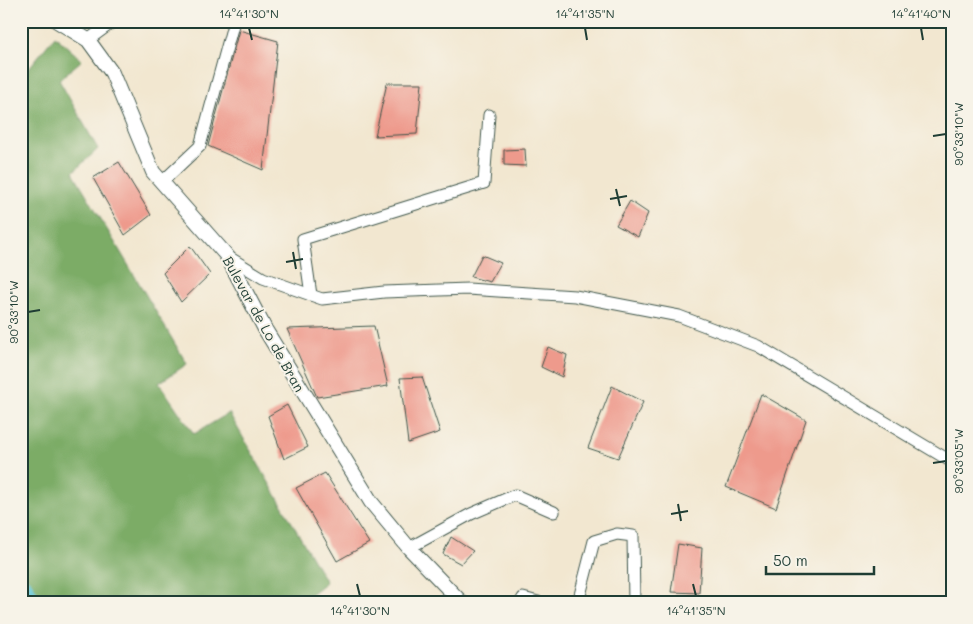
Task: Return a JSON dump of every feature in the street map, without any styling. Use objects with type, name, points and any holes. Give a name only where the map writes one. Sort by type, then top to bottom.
[{"type":"street","name":"Bulevar de Lo de Bran","points":[[57,21],[88,40],[112,73],[153,172],[228,256],[266,331],[370,502],[409,548],[462,603]]},
{"type":"street","points":[[88,40],[114,21]]},
{"type":"street","points":[[162,182],[200,146],[234,21]]},
{"type":"street","points":[[311,295],[303,239],[484,183],[489,114]]},
{"type":"street","points":[[228,256],[263,278],[322,299],[384,292],[468,289],[575,296],[679,316],[758,346],[952,462]]},
{"type":"street","points":[[409,548],[471,514],[515,495],[554,512]]},
{"type":"street","points":[[574,603],[578,599],[594,541],[617,534],[633,536],[634,603]]},
{"type":"street","points":[[520,603],[523,598],[542,603]]},
{"type":"green space","points":[[55,36],[82,60],[59,80],[98,149],[73,172],[187,364],[159,383],[194,434],[229,413],[326,582],[299,603],[21,603],[21,75],[23,75]]},
{"type":"building","points":[[239,30],[278,41],[263,170],[208,146]]},
{"type":"building","points":[[387,83],[422,83],[417,134],[375,136]]},
{"type":"building","points":[[525,149],[526,166],[504,165],[504,150]]},
{"type":"building","points":[[119,162],[151,215],[125,235],[93,178]]},
{"type":"building","points":[[630,201],[648,213],[638,237],[616,225]]},
{"type":"building","points":[[190,246],[210,274],[181,302],[163,273]]},
{"type":"building","points":[[482,255],[501,263],[490,282],[471,277]]},
{"type":"building","points":[[374,326],[388,386],[317,397],[287,329]]},
{"type":"building","points":[[548,347],[567,355],[562,377],[541,367]]},
{"type":"building","points":[[422,377],[440,432],[408,443],[400,378]]},
{"type":"building","points":[[612,386],[643,402],[618,458],[588,448]]},
{"type":"building","points":[[761,394],[806,420],[776,508],[726,487]]},
{"type":"building","points":[[287,405],[308,447],[284,459],[268,416]]},
{"type":"building","points":[[325,473],[369,543],[337,561],[296,488]]},
{"type":"building","points":[[451,537],[473,551],[461,564],[443,554]]},
{"type":"building","points":[[678,544],[702,548],[699,593],[671,592]]},
{"type":"waterway","points":[[21,590],[29,603]]}]
